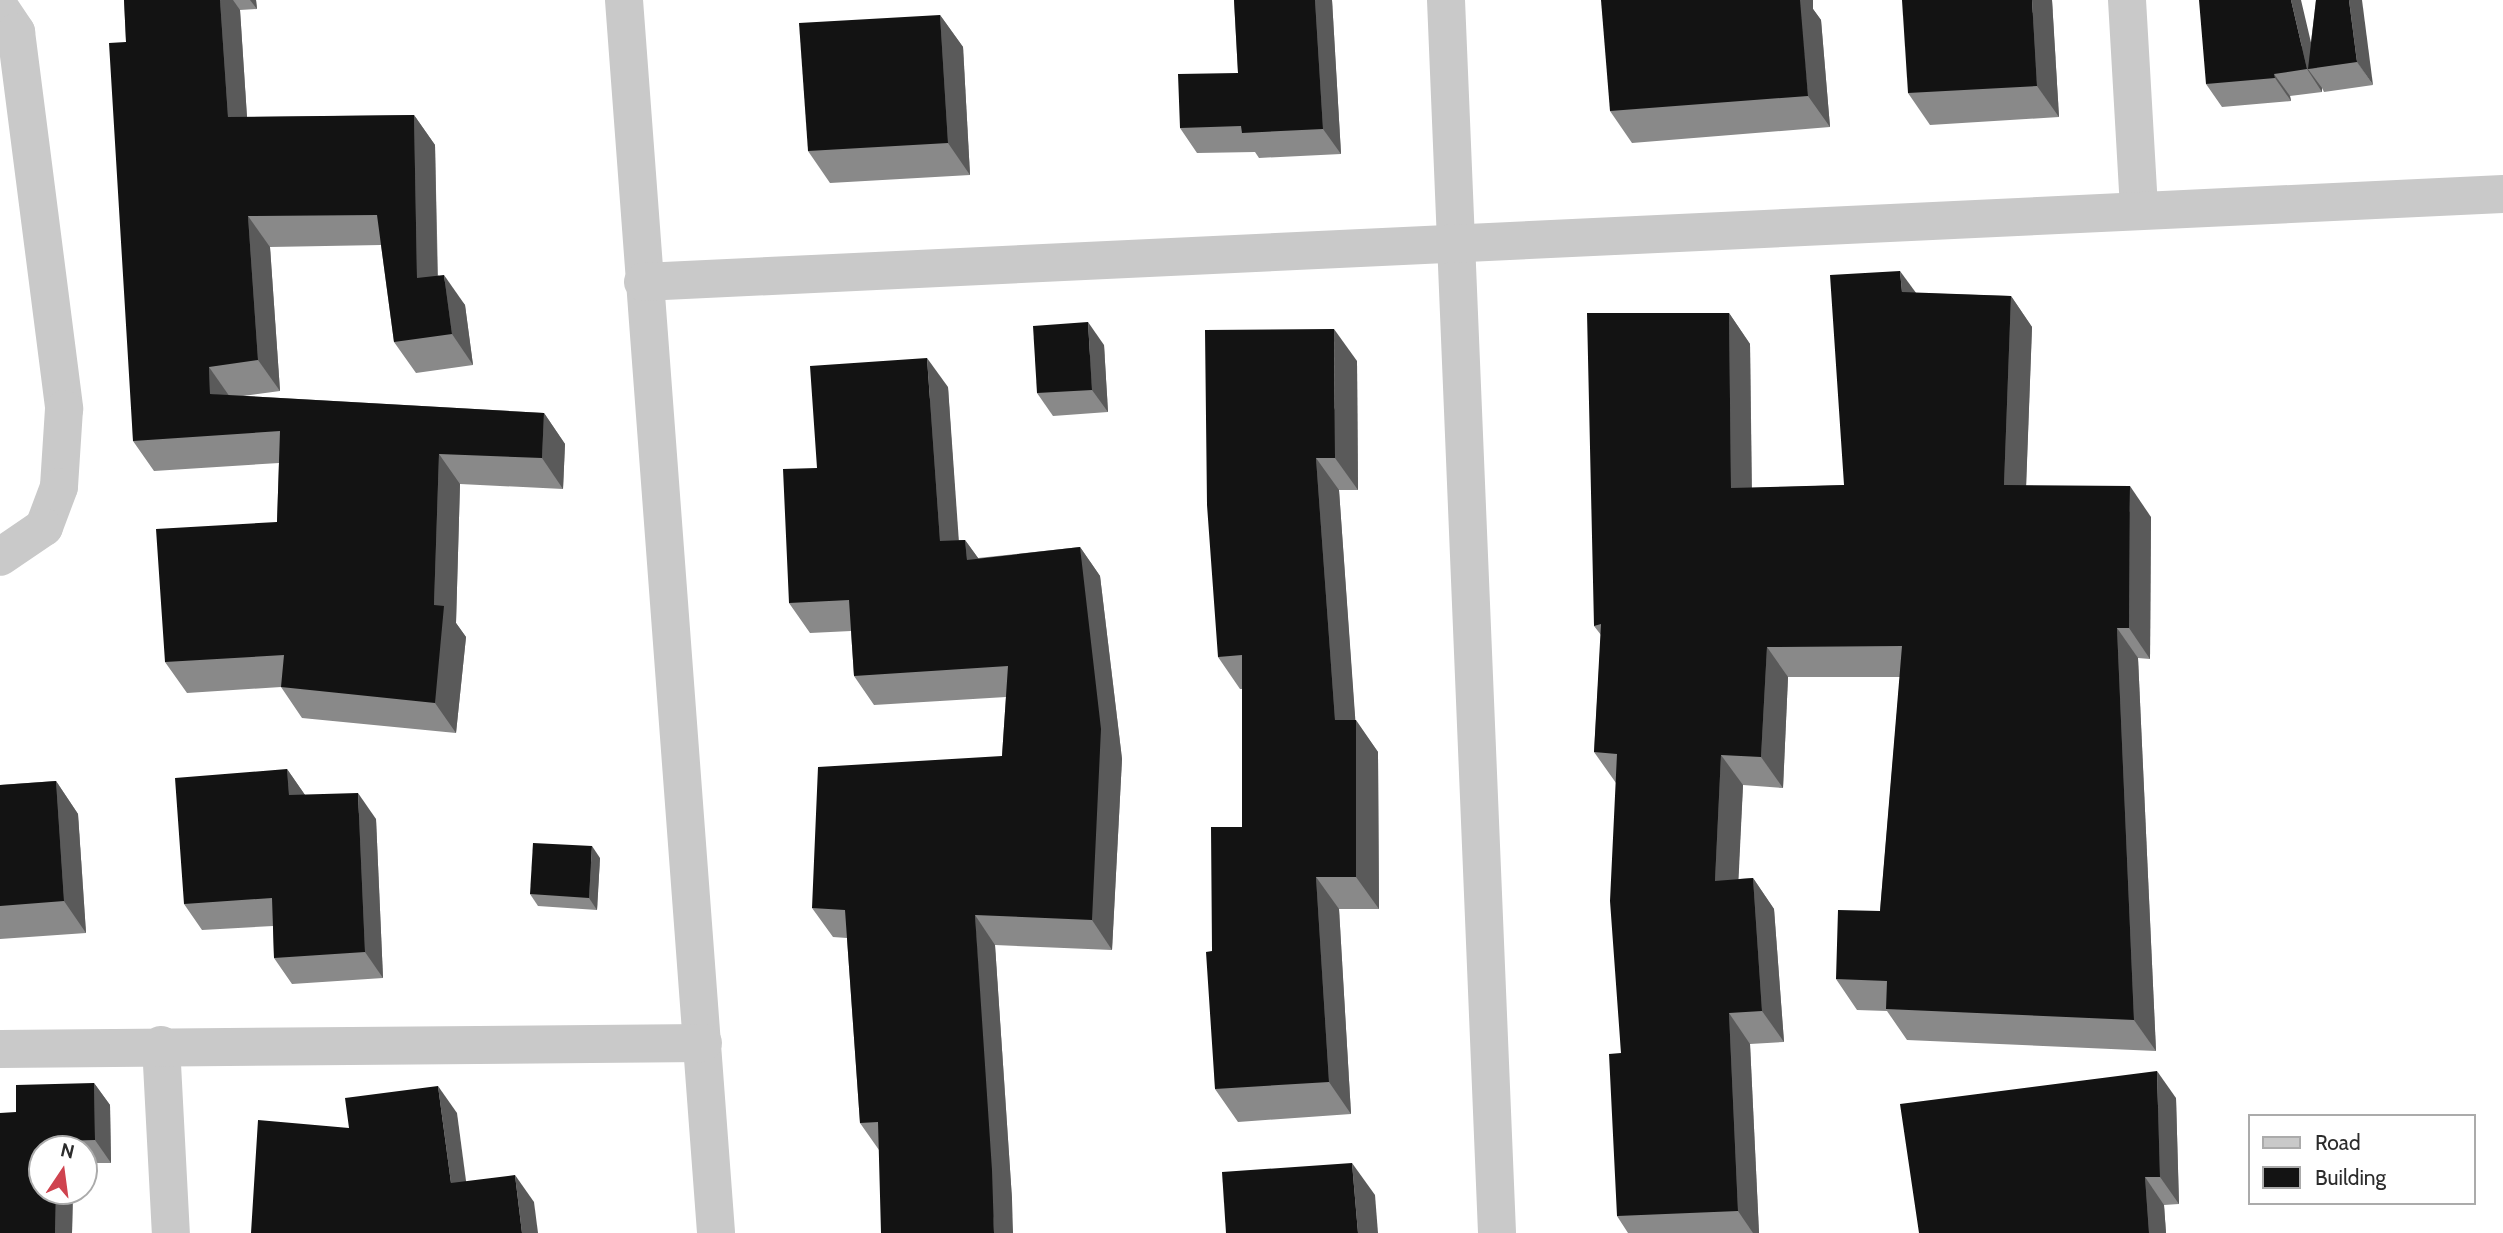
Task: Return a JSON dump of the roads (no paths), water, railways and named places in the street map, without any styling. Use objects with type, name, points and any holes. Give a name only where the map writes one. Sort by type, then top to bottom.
[{"type":"street","points":[[624,0],[716,1233]]},
{"type":"street","points":[[1446,0],[1459,244],[1497,1233]]},
{"type":"street","points":[[2127,0],[2138,211]]},
{"type":"street","points":[[0,8],[16,32],[64,409],[59,487],[44,527],[0,557]]},
{"type":"street","points":[[643,282],[2503,194]]},
{"type":"street","points":[[0,1049],[160,1045],[703,1043]]},
{"type":"street","points":[[160,1045],[171,1233]]}]
